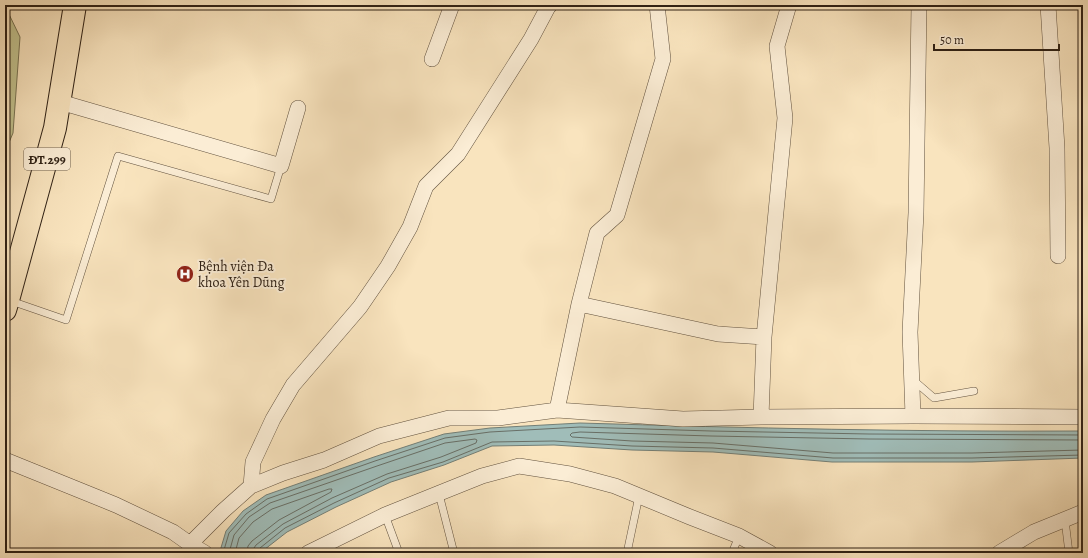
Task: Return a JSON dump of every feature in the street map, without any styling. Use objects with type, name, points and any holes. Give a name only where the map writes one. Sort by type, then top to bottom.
[{"type":"main road","name":"ĐT.299","points":[[7,305],[55,128],[75,5]]},
{"type":"street","points":[[432,59],[452,5]]},
{"type":"street","points":[[251,486],[252,462],[273,419],[293,385],[360,307],[388,266],[410,227],[426,186],[458,154],[523,52],[548,6],[550,5]]},
{"type":"street","points":[[557,410],[579,304],[597,233],[617,215],[663,59],[657,5]]},
{"type":"street","points":[[761,417],[764,337],[785,118],[777,46],[789,5]]},
{"type":"street","points":[[913,416],[910,332],[916,213],[919,5]]},
{"type":"street","points":[[1048,5],[1057,148],[1058,256]]},
{"type":"street","points":[[60,102],[281,166],[298,108]]},
{"type":"street","points":[[579,304],[718,334],[764,337]]},
{"type":"street","points":[[190,544],[251,486],[324,460],[379,436],[450,418],[498,418],[557,410],[683,419],[913,416],[1083,417]]},
{"type":"street","points":[[5,460],[116,505],[173,532],[205,553]]},
{"type":"street","points":[[308,553],[385,515],[482,476],[519,466],[570,474],[615,486],[738,536],[770,553]]},
{"type":"street","points":[[999,553],[1034,532],[1083,512]]},
{"type":"lane","points":[[7,305],[66,320],[118,156],[271,198],[281,166]]},
{"type":"lane","points":[[912,379],[934,398],[974,392]]},
{"type":"lane","points":[[439,494],[454,553]]},
{"type":"lane","points":[[627,553],[639,496]]},
{"type":"lane","points":[[385,515],[399,553]]},
{"type":"lane","points":[[1065,520],[1069,553]]},
{"type":"lane","points":[[732,553],[738,536]]},
{"type":"green space","points":[[5,6],[20,37],[13,133],[5,152]]},
{"type":"water","points":[[580,423],[831,429],[1083,431],[1083,458],[972,462],[832,462],[713,452],[632,450],[554,445],[492,446],[444,465],[391,482],[336,507],[287,532],[260,553],[222,553],[220,551],[226,531],[243,511],[266,495],[444,434],[490,428]]},
{"type":"place","name":"Bệnh viện Đa khoa Yên Dũng","points":[[185,274]]}]
